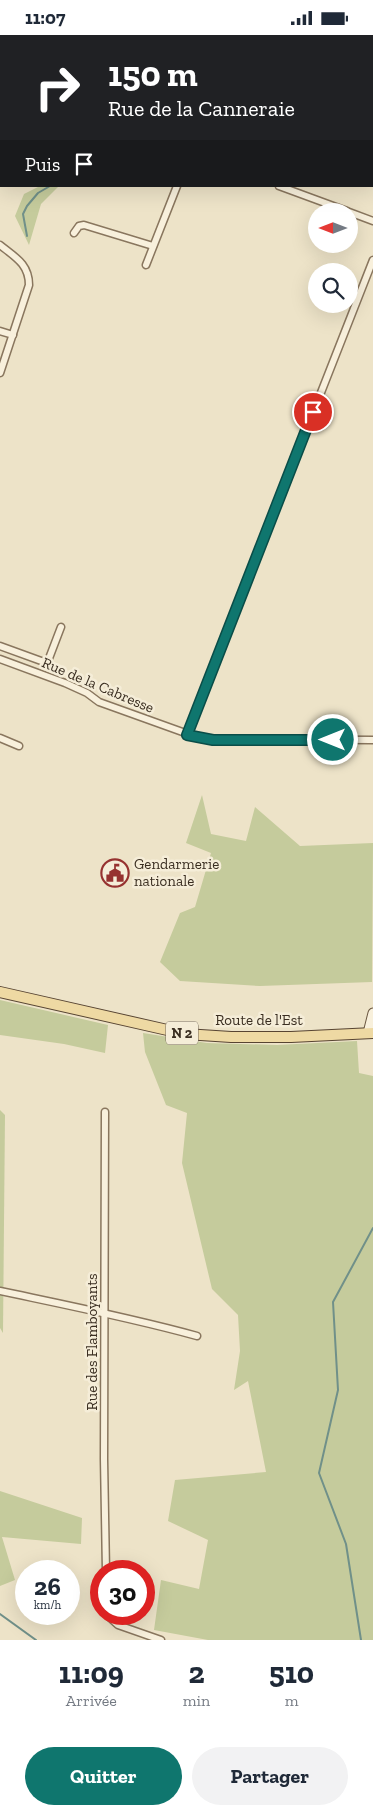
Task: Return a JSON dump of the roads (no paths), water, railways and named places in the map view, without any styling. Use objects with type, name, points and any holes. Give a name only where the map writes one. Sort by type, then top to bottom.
[{"type":"main road","name":"Route de l'Est","points":[[0,992],[185,1034],[271,1037],[370,1033]]},
{"type":"street","points":[[146,265],[176,187]]},
{"type":"street","points":[[283,187],[324,203]]},
{"type":"street","points":[[358,216],[373,221]]},
{"type":"street","points":[[74,233],[79,226],[84,225],[153,246]]},
{"type":"street","points":[[0,245],[21,262],[29,275],[28,285],[0,373]]},
{"type":"street","points":[[187,735],[373,260]]},
{"type":"street","points":[[0,331],[13,335]]},
{"type":"street","points":[[0,646],[44,662],[48,661],[61,627]]},
{"type":"street","name":"Rue de la Cabresse","points":[[0,659],[44,677],[65,683],[87,693],[99,702],[187,735],[213,740],[373,740]]},
{"type":"street","points":[[0,738],[19,746]]},
{"type":"street","points":[[370,1033],[373,1013]]},
{"type":"street","name":"Rue des Flamboyants","points":[[105,1112],[104,1459],[106,1560]]},
{"type":"street","points":[[0,1291],[104,1314],[131,1318],[197,1336]]},
{"type":"street","points":[[118,1625],[161,1640]]},
{"type":"waterway","points":[[27,236],[23,214],[38,193],[48,187]]},
{"type":"waterway","points":[[361,1640],[346,1544],[319,1473],[338,1390],[333,1302],[373,1228]]},
{"type":"waterway","points":[[0,1614],[36,1640]]},
{"type":"place","name":"Gendarmerie nationale","points":[[115,873]]}]
